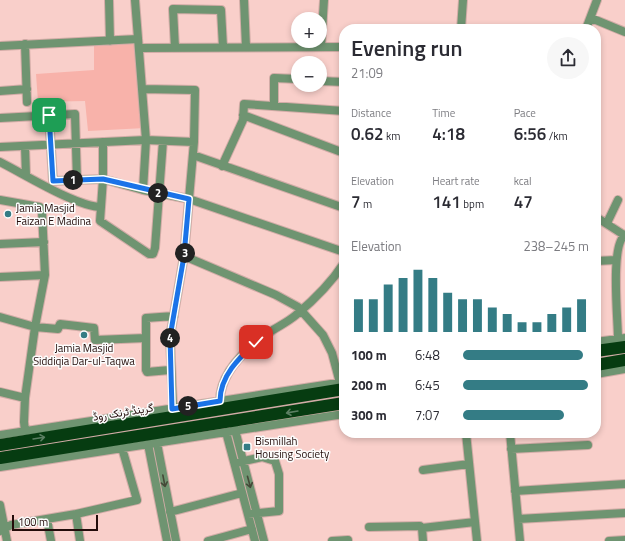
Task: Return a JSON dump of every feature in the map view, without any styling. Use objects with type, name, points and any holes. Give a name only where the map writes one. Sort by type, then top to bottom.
[{"type":"highway","points":[[601,346],[623,341]]},
{"type":"highway","points":[[601,363],[625,360]]},
{"type":"highway","name":"گرینڈ ٹرنک روڈ","points":[[0,445],[339,386]]},
{"type":"highway","points":[[0,458],[153,440],[231,428],[339,408]]},
{"type":"street","points":[[109,0],[110,41]]},
{"type":"street","points":[[135,0],[146,140],[143,190]]},
{"type":"street","points":[[244,0],[246,47]]},
{"type":"street","points":[[323,12],[324,0]]},
{"type":"street","points":[[461,24],[463,0]]},
{"type":"street","points":[[588,24],[597,0]]},
{"type":"street","points":[[175,48],[173,9],[221,10],[222,47]]},
{"type":"street","points":[[591,18],[625,32]]},
{"type":"street","points":[[0,46],[110,41],[175,48],[291,47]]},
{"type":"street","points":[[25,44],[27,102]]},
{"type":"street","points":[[327,47],[339,47]]},
{"type":"street","points":[[274,106],[274,78],[291,79]]},
{"type":"street","points":[[327,81],[339,82]]},
{"type":"street","points":[[0,90],[27,89]]},
{"type":"street","points":[[142,89],[195,90],[194,142],[184,256],[170,337],[172,409]]},
{"type":"street","points":[[222,166],[243,115],[244,104],[339,111]]},
{"type":"street","points":[[0,118],[75,114],[77,180]]},
{"type":"street","points":[[49,115],[53,181],[103,179],[143,190],[189,199],[339,250]]},
{"type":"street","points":[[243,115],[339,151]]},
{"type":"street","points":[[0,147],[146,140],[194,142]]},
{"type":"street","points":[[103,142],[103,179],[100,221],[149,254],[154,254],[163,141]]},
{"type":"street","points":[[25,146],[26,175]]},
{"type":"street","points":[[192,155],[339,206]]},
{"type":"street","points":[[0,162],[79,203],[93,207],[101,207]]},
{"type":"street","points":[[0,200],[40,207],[42,211],[45,275],[35,327],[25,398],[25,431]]},
{"type":"street","points":[[607,223],[618,200]]},
{"type":"street","points":[[601,220],[624,235],[616,260],[623,341]]},
{"type":"street","points":[[0,244],[44,242]]},
{"type":"street","points":[[184,256],[276,295],[302,311],[322,335],[329,347],[339,380]]},
{"type":"street","points":[[601,261],[616,260]]},
{"type":"street","points":[[0,277],[45,275]]},
{"type":"street","points":[[220,401],[222,384],[229,371],[243,354],[256,342],[302,311],[339,275]]},
{"type":"street","points":[[170,370],[147,372],[146,318],[174,316]]},
{"type":"street","points":[[0,317],[35,327],[58,329],[60,324],[94,328],[95,340],[146,338]]},
{"type":"street","points":[[601,373],[625,369]]},
{"type":"street","points":[[0,435],[220,401],[339,386]]},
{"type":"street","points":[[0,392],[25,398]]},
{"type":"street","points":[[231,428],[239,462],[257,512],[264,541]]},
{"type":"street","points":[[467,438],[477,541]]},
{"type":"street","points":[[510,438],[520,541]]},
{"type":"street","points":[[0,467],[122,448],[153,440]]},
{"type":"street","points":[[153,440],[176,541]]},
{"type":"street","points":[[153,440],[167,541]]},
{"type":"street","points":[[511,448],[588,445]]},
{"type":"street","points":[[2,530],[11,525],[76,514],[137,500],[122,448]]},
{"type":"street","points":[[239,462],[266,457],[275,461],[279,469],[279,511],[248,514]]},
{"type":"street","points":[[239,462],[242,493],[255,541]]},
{"type":"street","points":[[423,470],[470,464]]},
{"type":"street","points":[[515,491],[625,484]]},
{"type":"street","points":[[170,512],[242,493]]},
{"type":"street","points":[[0,505],[2,530],[7,541]]},
{"type":"street","points":[[518,519],[625,513]]},
{"type":"street","points":[[76,514],[80,541]]},
{"type":"street","points":[[47,519],[51,541]]},
{"type":"street","points":[[369,527],[420,526],[422,528],[475,522]]},
{"type":"street","points":[[422,528],[423,541]]},
{"type":"street","points":[[213,540],[252,529]]},
{"type":"street","points":[[332,541],[348,540]]},
{"type":"street","points":[[609,541],[625,540]]},
{"type":"shaded area","points":[[138,39],[145,128],[88,131],[85,101],[38,102],[36,74],[94,70],[94,41]]},
{"type":"place","name":"Jamia Masjid Faizan E Madina","points":[[8,214]]},
{"type":"place","name":"Jamia Masjid Siddiqia Dar-ul-Taqwa","points":[[84,335]]},
{"type":"place","name":"Bismillah Housing Society","points":[[247,447]]},
{"type":"route","points":[[49,115],[53,181],[103,179],[143,190],[189,199],[184,256],[170,337],[172,409],[220,401],[222,384],[229,371],[243,354],[256,342]]}]
